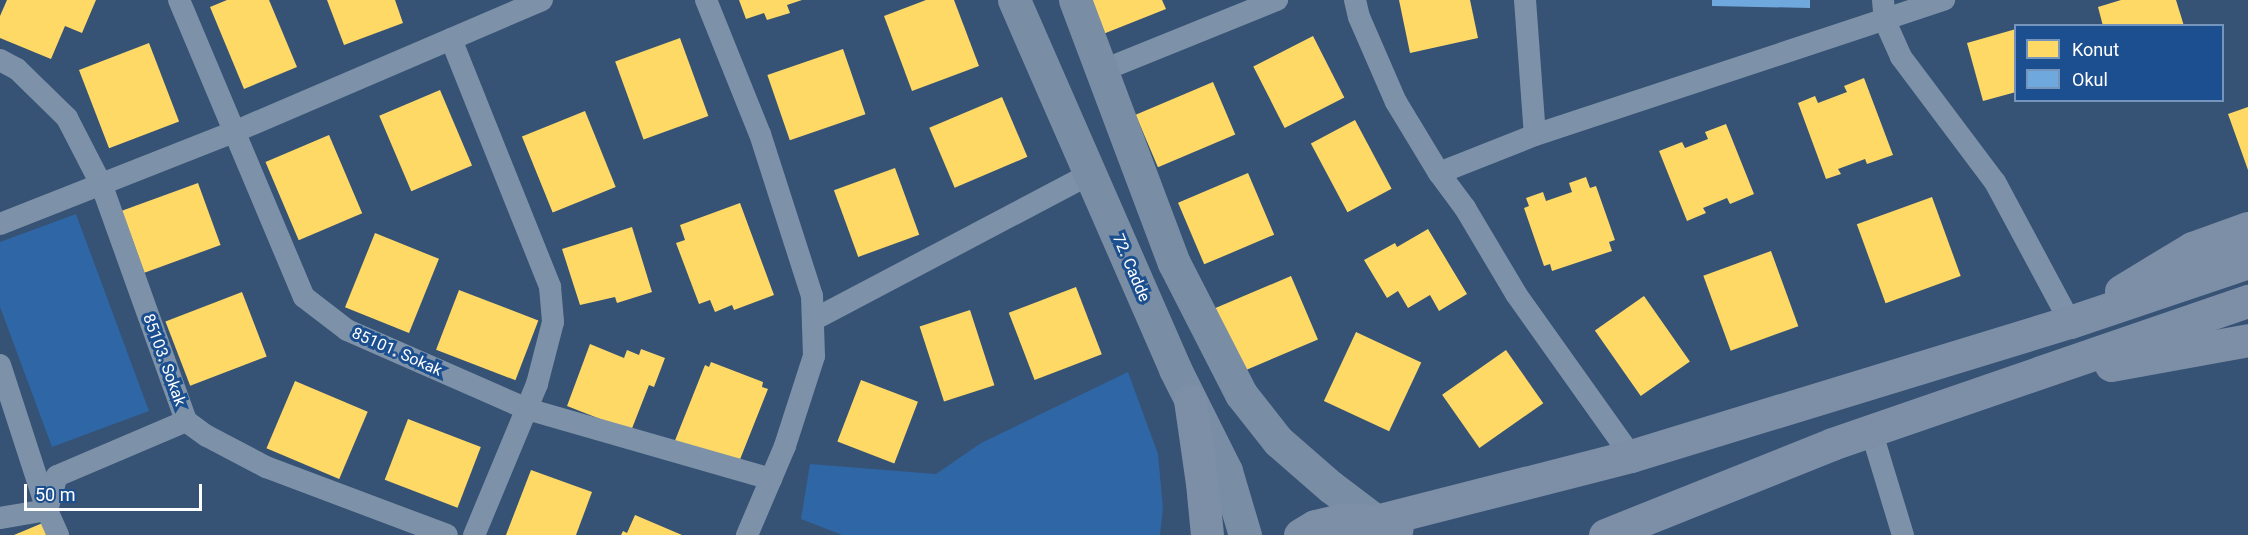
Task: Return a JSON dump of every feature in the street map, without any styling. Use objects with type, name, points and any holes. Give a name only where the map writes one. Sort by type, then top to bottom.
[{"type":"main road","name":"72. Cadde","points":[[1014,0],[1190,400],[1227,471],[1245,535]]},
{"type":"main road","points":[[1075,0],[1174,263],[1241,394],[1278,441],[1331,487],[1376,520],[1409,535]]},
{"type":"main road","points":[[2070,322],[2192,248],[2248,228]]},
{"type":"main road","points":[[1300,535],[1315,526],[1346,519],[1376,520],[1631,456],[2070,322],[2248,262]]},
{"type":"main road","points":[[1605,535],[1871,430],[2248,301]]},
{"type":"main road","points":[[2006,384],[2248,340]]},
{"type":"main road","points":[[1190,400],[1207,535]]},
{"type":"street","name":"85101. Sokak","points":[[179,0],[304,297],[347,330],[527,409],[771,479]]},
{"type":"street","points":[[0,224],[102,186],[234,132],[542,0]]},
{"type":"street","points":[[706,0],[760,134],[812,296],[814,356],[771,479],[747,535]]},
{"type":"street","points":[[1101,71],[1240,7],[1277,0]]},
{"type":"street","points":[[1354,0],[1359,17],[1396,102],[1439,173],[1465,208],[1516,294],[1631,456]]},
{"type":"street","points":[[1525,0],[1535,135]]},
{"type":"street","points":[[1439,173],[1535,135],[1884,11],[1944,0]]},
{"type":"street","points":[[1884,11],[1901,57],[1995,182],[2070,322]]},
{"type":"street","points":[[451,39],[550,287],[553,322],[537,384],[474,535]]},
{"type":"street","name":"85103. Sokak","points":[[0,60],[17,69],[67,118],[102,186],[186,421],[207,436],[266,467],[447,535]]},
{"type":"street","points":[[813,320],[1090,174]]},
{"type":"street","points":[[0,365],[47,510],[58,535]]},
{"type":"street","points":[[47,510],[57,476],[186,421]]},
{"type":"street","points":[[1871,430],[1903,535]]},
{"type":"street","points":[[0,518],[47,510]]},
{"type":"shaded area","points":[[76,214],[149,411],[52,447],[0,307],[0,242]]},
{"type":"shaded area","points":[[1128,372],[1158,454],[1163,508],[1160,535],[842,535],[801,519],[810,464],[936,474],[981,443]]},
{"type":"building: Konut","points":[[7,0],[96,0],[82,33],[65,26],[51,59],[0,38],[0,16]]},
{"type":"building: Konut","points":[[227,0],[269,0],[297,67],[244,89],[210,7]]},
{"type":"building: Konut","points":[[327,0],[395,0],[403,23],[344,45]]},
{"type":"building: Konut","points":[[739,0],[802,0],[787,5],[790,13],[767,20],[764,13],[746,19]]},
{"type":"building: Konut","points":[[926,0],[954,0],[979,66],[912,91],[884,16]]},
{"type":"building: Konut","points":[[1084,0],[1162,0],[1166,9],[1098,36]]},
{"type":"building: Konut","points":[[1399,0],[1470,0],[1478,38],[1410,53]]},
{"type":"building: Konut","points":[[2121,0],[2176,0],[2183,24],[2102,24],[2098,7]]},
{"type":"building: Konut","points":[[2014,30],[2014,93],[1983,101],[1967,43]]},
{"type":"building: Konut","points":[[1313,36],[1344,97],[1285,128],[1253,66]]},
{"type":"building: Konut","points":[[680,38],[708,116],[644,140],[615,62]]},
{"type":"building: Konut","points":[[149,43],[179,121],[109,148],[79,70]]},
{"type":"building: Konut","points":[[843,49],[865,114],[790,140],[767,75]]},
{"type":"building: Konut","points":[[1864,78],[1893,155],[1867,164],[1865,159],[1838,169],[1841,174],[1826,179],[1798,103],[1815,96],[1818,103],[1847,92],[1844,86]]},
{"type":"building: Konut","points":[[1213,82],[1235,134],[1158,167],[1136,115]]},
{"type":"building: Konut","points":[[440,90],[472,165],[411,191],[379,116]]},
{"type":"building: Konut","points":[[1002,97],[1027,157],[955,188],[929,128]]},
{"type":"building: Konut","points":[[2248,107],[2248,170],[2228,114]]},
{"type":"building: Konut","points":[[585,111],[616,187],[553,213],[522,136]]},
{"type":"building: Konut","points":[[1355,120],[1392,189],[1347,212],[1311,143]]},
{"type":"building: Konut","points":[[1726,124],[1754,194],[1730,204],[1727,198],[1703,208],[1706,213],[1687,221],[1659,151],[1682,142],[1685,148],[1708,139],[1705,132]]},
{"type":"building: Konut","points":[[329,135],[362,213],[299,240],[265,162]]},
{"type":"building: Konut","points":[[895,168],[919,235],[858,257],[834,190]]},
{"type":"building: Konut","points":[[1248,173],[1274,235],[1204,264],[1178,203]]},
{"type":"building: Konut","points":[[1586,177],[1590,188],[1596,186],[1615,240],[1609,242],[1612,251],[1552,271],[1550,264],[1544,266],[1524,208],[1529,206],[1526,198],[1543,192],[1546,201],[1572,192],[1569,183]]},
{"type":"building: Konut","points":[[198,183],[221,245],[144,273],[122,211]]},
{"type":"building: Konut","points":[[1932,197],[1961,276],[1886,303],[1857,224]]},
{"type":"building: Konut","points":[[740,203],[774,295],[734,310],[732,305],[715,312],[710,300],[699,304],[676,243],[685,240],[680,225]]},
{"type":"building: Konut","points":[[632,227],[652,292],[617,303],[615,297],[580,305],[562,249]]},
{"type":"building: Konut","points":[[1428,229],[1467,294],[1439,311],[1430,295],[1408,308],[1398,291],[1387,298],[1364,260],[1395,243],[1397,247]]},
{"type":"building: Konut","points":[[375,233],[439,259],[409,333],[345,307]]},
{"type":"building: Konut","points":[[1771,251],[1798,326],[1731,351],[1703,276]]},
{"type":"building: Konut","points":[[1291,276],[1318,340],[1242,372],[1216,308]]},
{"type":"building: Konut","points":[[1076,287],[1102,354],[1035,380],[1009,313]]},
{"type":"building: Konut","points":[[459,290],[538,320],[515,380],[436,350]]},
{"type":"building: Konut","points":[[242,292],[267,356],[190,386],[165,321]]},
{"type":"building: Konut","points":[[1644,296],[1690,362],[1641,396],[1595,330]]},
{"type":"building: Konut","points":[[970,310],[994,385],[944,402],[920,326]]},
{"type":"building: Konut","points":[[1356,332],[1421,362],[1389,431],[1324,401]]},
{"type":"building: Konut","points":[[590,344],[624,358],[627,350],[639,355],[641,349],[665,358],[654,387],[649,385],[631,431],[567,406]]},
{"type":"building: Konut","points":[[1506,350],[1543,403],[1479,448],[1442,395]]},
{"type":"building: Konut","points":[[711,362],[763,382],[762,387],[768,389],[737,467],[674,443],[705,365],[709,367]]},
{"type":"building: Konut","points":[[861,380],[918,402],[894,463],[837,442]]},
{"type":"building: Konut","points":[[295,381],[368,412],[339,479],[266,448]]},
{"type":"building: Konut","points":[[408,419],[481,447],[458,508],[385,480]]},
{"type":"building: Konut","points":[[531,470],[592,492],[576,535],[506,535]]},
{"type":"building: Konut","points":[[635,515],[682,535],[621,535],[623,531],[627,533]]},
{"type":"building: Konut","points":[[45,522],[50,535],[14,535]]},
{"type":"building: Okul","points":[[1712,0],[1810,0],[1810,8],[1712,6]]}]
